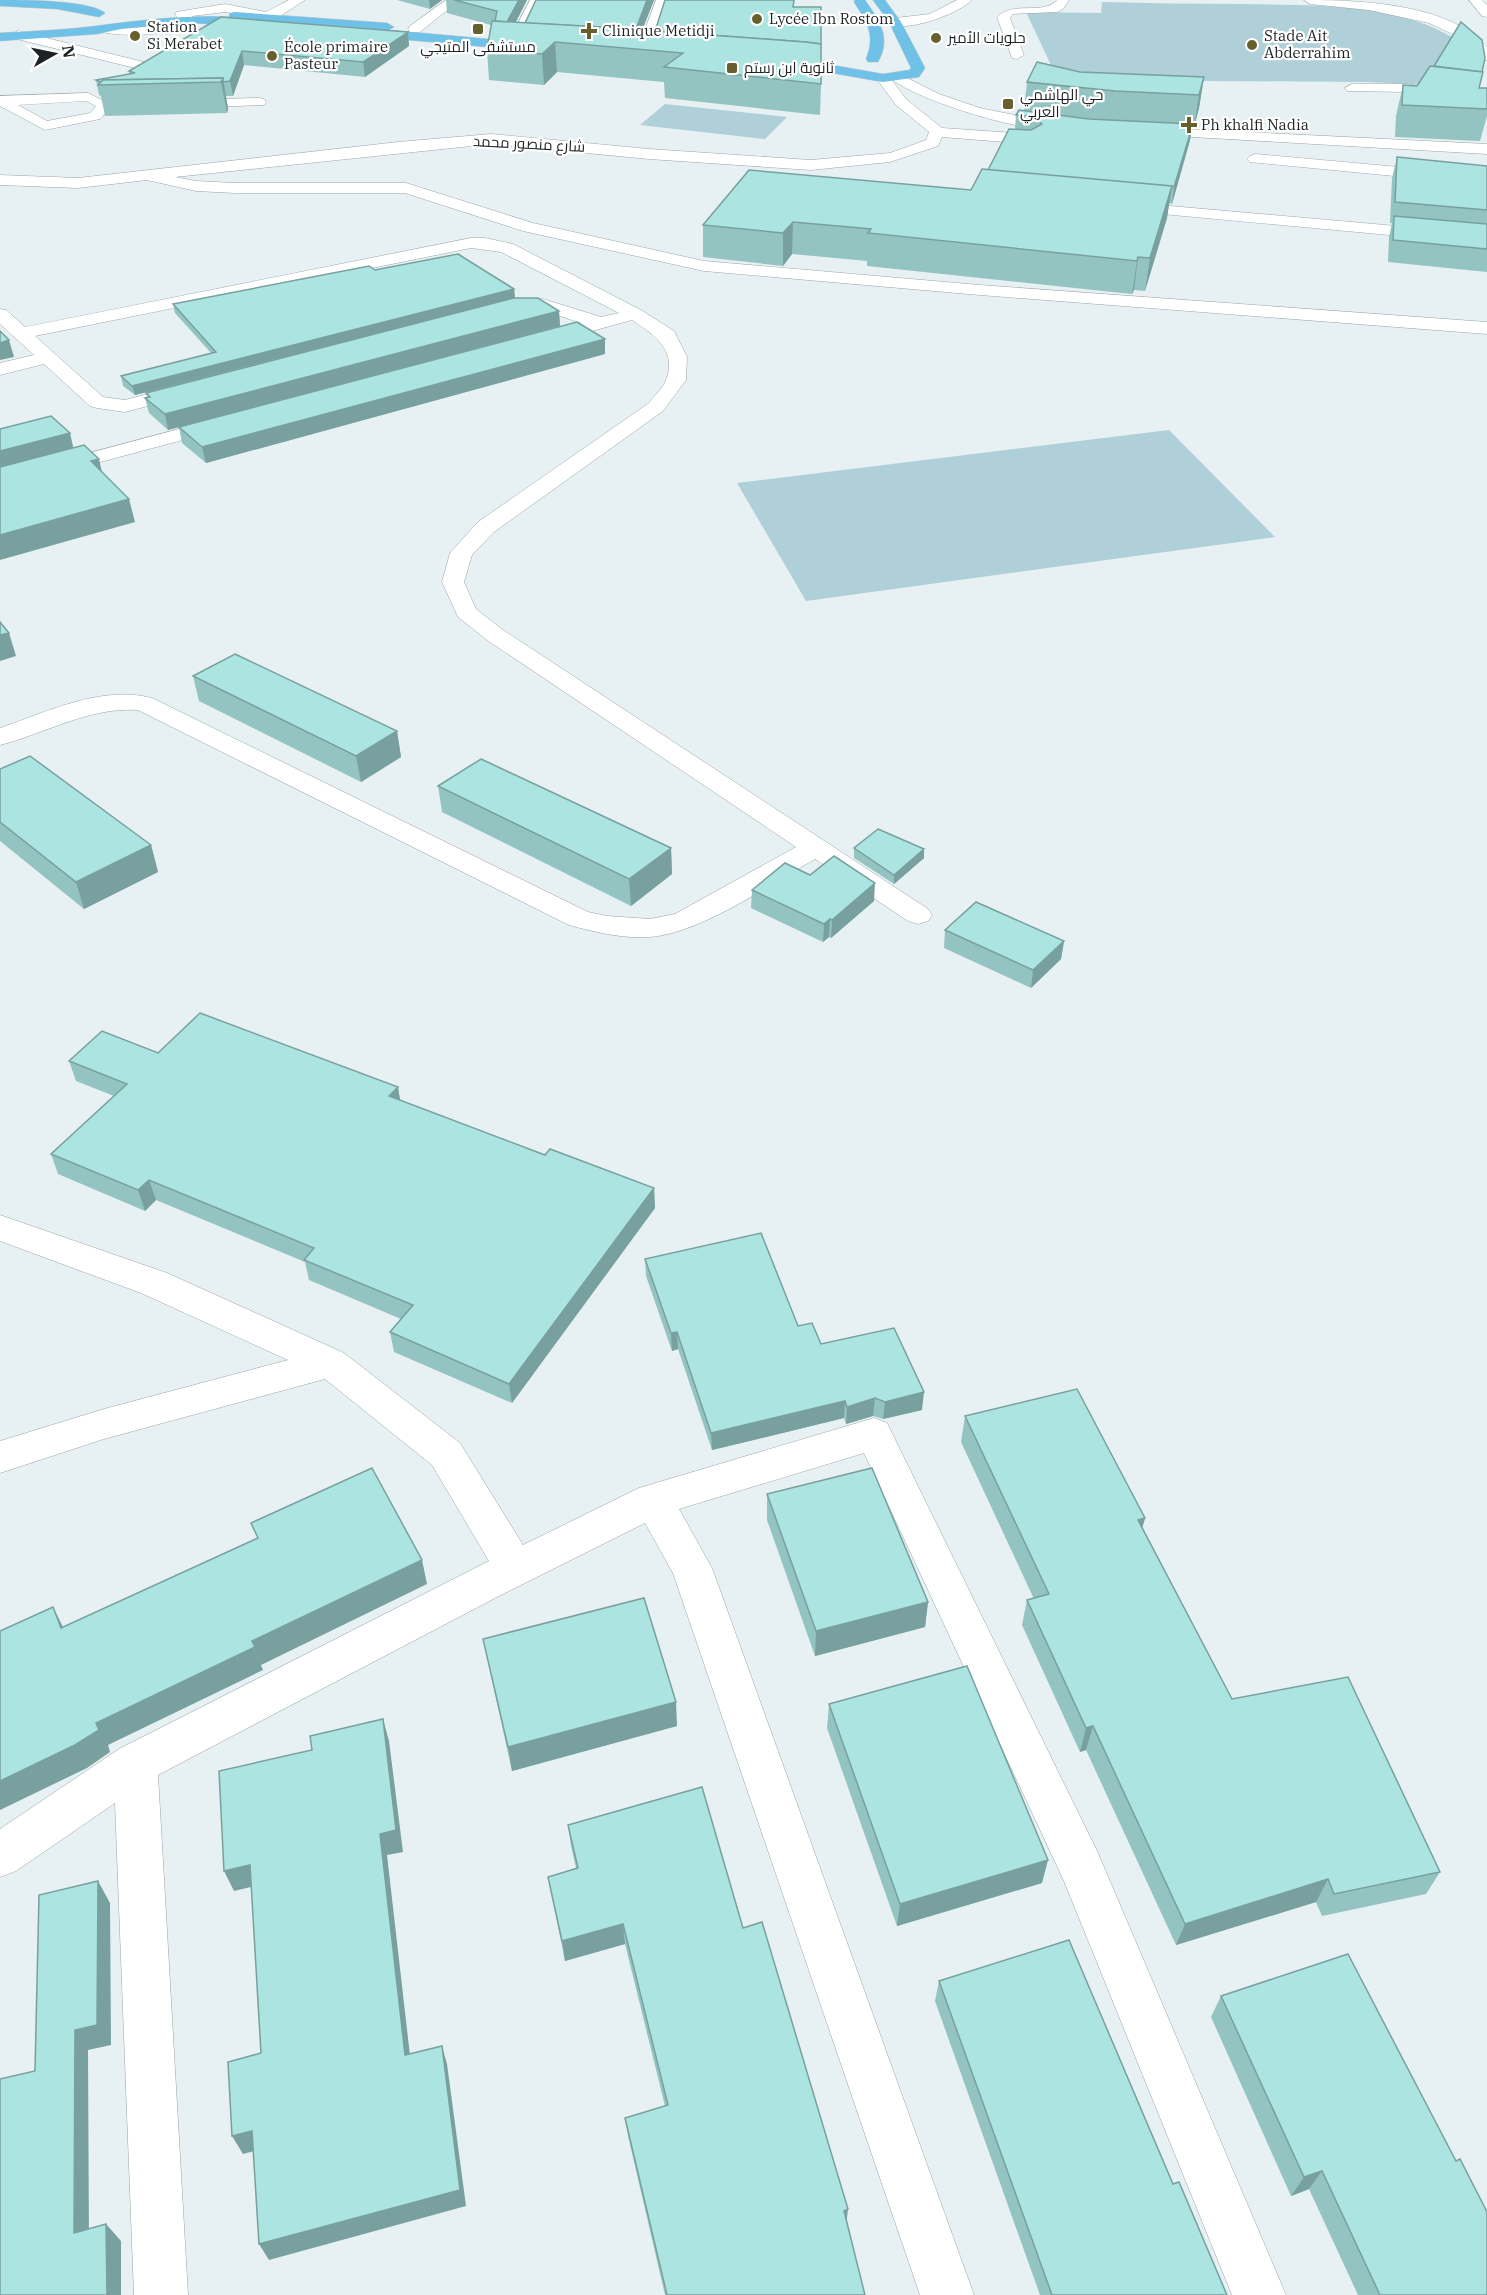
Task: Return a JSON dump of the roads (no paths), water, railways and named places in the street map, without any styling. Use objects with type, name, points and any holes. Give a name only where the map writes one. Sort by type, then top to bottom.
[{"type":"main road","points":[[859,0],[879,33],[876,53]]},
{"type":"main road","points":[[879,0],[895,22],[917,68]]},
{"type":"main road","points":[[8,2],[66,15]]},
{"type":"main road","points":[[0,32],[66,15],[105,13],[263,20],[415,29],[518,37],[543,43],[499,45],[263,20]]},
{"type":"main road","points":[[105,13],[124,17],[125,22],[121,25]]},
{"type":"main road","points":[[66,15],[59,23],[63,28],[87,31]]},
{"type":"main road","points":[[0,37],[107,29],[184,17]]},
{"type":"main road","points":[[917,68],[876,53],[855,62],[766,59],[825,60],[855,62],[890,78],[917,68]]},
{"type":"street","points":[[263,20],[299,0]]},
{"type":"street","points":[[415,29],[454,0]]},
{"type":"street","points":[[518,37],[536,0]]},
{"type":"street","points":[[644,49],[662,0]]},
{"type":"street","points":[[895,22],[933,18],[966,0]]},
{"type":"street","points":[[1017,55],[1003,17],[1010,10],[1053,9],[1063,0]]},
{"type":"street","points":[[1310,0],[1382,9],[1435,22],[1469,36],[1487,56]]},
{"type":"street","points":[[1475,0],[1487,13]]},
{"type":"street","points":[[107,29],[132,33],[172,26],[184,17]]},
{"type":"street","points":[[18,35],[143,66]]},
{"type":"street","points":[[917,68],[933,81],[962,95],[1075,122],[935,130]]},
{"type":"street","points":[[890,78],[970,108],[1049,124]]},
{"type":"street","points":[[890,78],[901,102],[935,130],[1048,140]]},
{"type":"street","points":[[1352,88],[1406,88],[1471,96],[1487,95]]},
{"type":"street","points":[[88,97],[111,105],[94,116],[45,126],[1,100],[88,97]]},
{"type":"street","points":[[164,104],[259,102]]},
{"type":"street","points":[[1487,139],[1133,126],[1487,149]]},
{"type":"street","name":"شارع منصور محمد","points":[[0,180],[78,183],[491,139],[649,154],[811,165],[861,161],[918,151],[933,143],[935,130]]},
{"type":"street","points":[[1237,157],[1487,180]]},
{"type":"street","points":[[861,161],[886,178]]},
{"type":"street","points":[[150,176],[196,186],[235,188],[406,188],[529,227],[704,266],[969,290],[1487,328]]},
{"type":"street","points":[[1112,206],[1487,239]]},
{"type":"street","points":[[20,333],[471,243],[485,243],[507,248],[635,314],[667,335],[678,357],[676,380],[656,407],[486,527],[461,553],[453,582],[466,612],[495,635],[918,915]]},
{"type":"street","points":[[481,314],[515,305],[543,304],[600,324]]},
{"type":"street","points":[[0,314],[47,358],[103,405],[125,406],[205,385]]},
{"type":"street","points":[[520,345],[635,314]]},
{"type":"street","points":[[0,369],[47,358]]},
{"type":"street","points":[[0,483],[242,418]]},
{"type":"street","points":[[0,737],[93,706],[112,702],[143,703],[579,919],[607,925],[650,928],[684,921],[814,848]]},
{"type":"street","points":[[0,1228],[154,1284],[331,1363],[446,1454],[515,1568]]},
{"type":"street","points":[[0,1457],[104,1424],[331,1363]]},
{"type":"street","points":[[0,1855],[135,1764],[515,1568],[653,1500],[874,1434],[1082,1869],[1259,2295]]},
{"type":"street","points":[[653,1500],[692,1568],[947,2295]]},
{"type":"street","points":[[135,1764],[161,2295]]},
{"type":"place","name":"Lycée Ibn Rostom","points":[[757,19]]},
{"type":"place","name":"مستشفى المتيجي","points":[[478,29]]},
{"type":"place","name":"Clinique Metidji","points":[[589,31]]},
{"type":"place","name":"Station Si Merabet","points":[[135,36]]},
{"type":"place","name":"حلويات الأمير","points":[[936,38]]},
{"type":"place","name":"Stade Ait Abderrahim","points":[[1252,45]]},
{"type":"place","name":"École primaire Pasteur","points":[[272,56]]},
{"type":"place","name":"ثانوية ابن رستم","points":[[732,68]]},
{"type":"place","name":"حي الهاشمي العربي","points":[[1008,104]]},
{"type":"place","name":"Ph khalfi Nadia","points":[[1189,125]]}]
